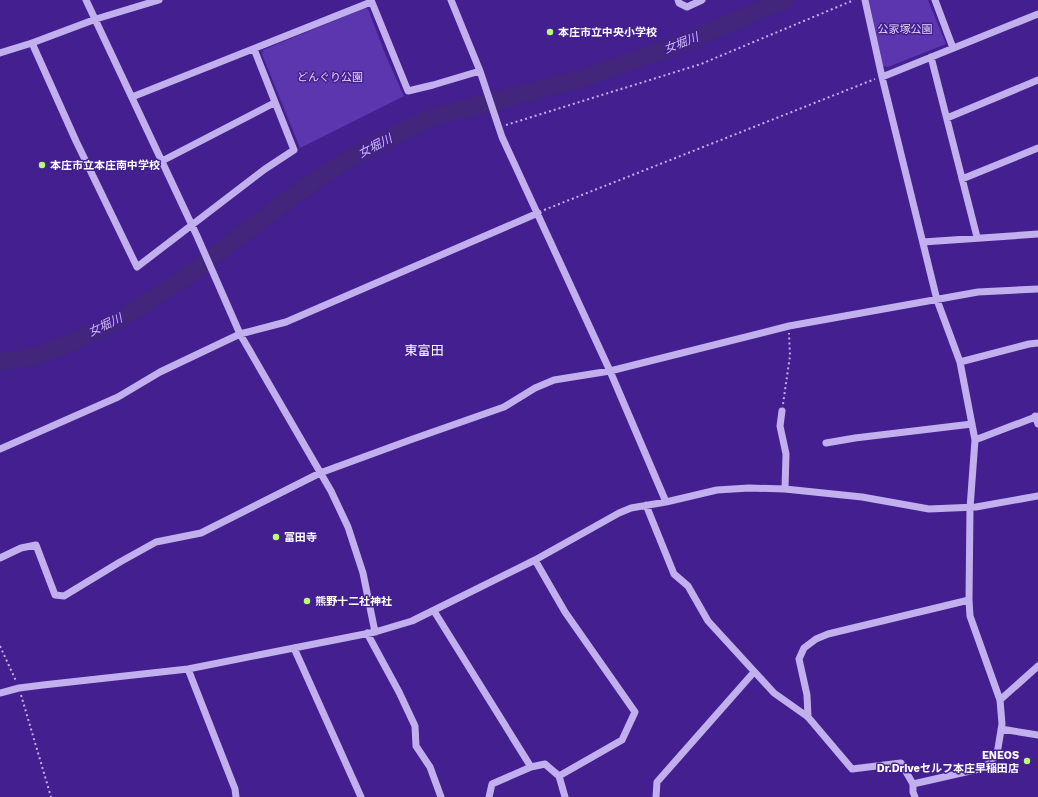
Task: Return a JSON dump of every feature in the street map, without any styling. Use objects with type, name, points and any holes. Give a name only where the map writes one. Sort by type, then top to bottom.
[{"type":"street","points":[[86,0],[162,160],[240,334],[320,473],[348,527],[363,572],[375,632]]},
{"type":"street","points":[[0,53],[32,43],[96,19],[159,0]]},
{"type":"street","points":[[451,0],[480,71],[502,137],[610,371],[666,502]]},
{"type":"street","points":[[678,0],[679,3],[687,6],[702,0]]},
{"type":"street","points":[[864,0],[937,300],[960,362],[975,440],[970,508],[970,616],[1000,700],[1001,729],[997,754],[990,763],[979,769],[913,784]]},
{"type":"street","points":[[935,0],[953,48]]},
{"type":"street","points":[[132,97],[371,1],[408,91],[480,71]]},
{"type":"street","points":[[882,77],[1038,14]]},
{"type":"street","points":[[32,43],[76,141],[137,267],[265,169],[294,150],[274,103],[254,49]]},
{"type":"street","points":[[932,57],[977,238]]},
{"type":"street","points":[[947,118],[1038,80]]},
{"type":"street","points":[[162,160],[274,103]]},
{"type":"street","points":[[962,179],[1038,148]]},
{"type":"street","points":[[0,449],[118,397],[160,372],[240,334],[286,322],[538,213]]},
{"type":"street","points":[[923,242],[1038,234]]},
{"type":"street","points":[[0,558],[21,548],[36,544],[55,595],[64,596],[156,542],[201,533],[320,473],[504,407],[535,388],[554,380],[610,371],[789,326],[978,292],[1038,289]]},
{"type":"street","points":[[960,362],[1029,344],[1038,344]]},
{"type":"street","points":[[782,411],[780,426],[786,454],[785,489]]},
{"type":"street","points":[[975,440],[1037,416],[1038,424]]},
{"type":"street","points":[[826,443],[972,424]]},
{"type":"street","points":[[0,693],[20,688],[124,675],[188,669],[375,632],[412,622],[535,560],[619,513],[646,504],[666,502],[717,490],[749,488],[785,489],[862,497],[929,509],[970,508],[1038,496]]},
{"type":"street","points":[[646,504],[674,574],[688,586],[708,621],[754,672],[774,692],[808,717],[852,769],[901,763],[913,784],[913,792],[915,797]]},
{"type":"street","points":[[535,560],[565,612],[635,712],[622,740],[559,776]]},
{"type":"street","points":[[808,717],[807,694],[799,659],[804,648],[816,639],[828,634],[969,600]]},
{"type":"street","points":[[434,611],[531,767]]},
{"type":"street","points":[[366,633],[399,692],[415,726],[416,746],[430,767],[441,797]]},
{"type":"street","points":[[294,648],[361,797]]},
{"type":"street","points":[[1000,700],[1038,666]]},
{"type":"street","points":[[188,669],[235,789],[236,797]]},
{"type":"street","points":[[656,797],[658,782],[754,672]]},
{"type":"street","points":[[1001,729],[1038,735]]},
{"type":"street","points":[[489,797],[492,784],[531,767],[545,764],[559,776],[565,797]]},
{"type":"path","points":[[499,127],[701,64],[854,0]]},
{"type":"path","points":[[538,213],[882,77]]},
{"type":"path","points":[[782,411],[790,356],[789,326]]},
{"type":"path","points":[[0,646],[20,688],[50,797]]},
{"type":"green space","name":"公家塚公園","points":[[869,0],[928,0],[946,44],[888,67],[883,66]]},
{"type":"green space","name":"どんぐり公園","points":[[365,8],[368,9],[386,56],[404,96],[300,148],[262,54],[263,50]]},
{"type":"waterway","name":"女堀川","points":[[0,362],[36,356],[73,342],[121,319],[193,272],[286,201],[325,174],[350,158],[430,118],[584,78],[682,43],[785,0]]},
{"type":"place","name":"本庄市立中央小学校","points":[[550,32]]},
{"type":"place","name":"本庄市立本庄南中学校","points":[[42,165]]},
{"type":"place","name":"富田寺","points":[[276,537]]},
{"type":"place","name":"熊野十二社神社","points":[[307,601]]},
{"type":"place","name":"ENEOS Dr.Driveセルフ本庄早稲田店","points":[[1027,761]]},
{"type":"district","name":"東富田","points":[[424,350]]}]
